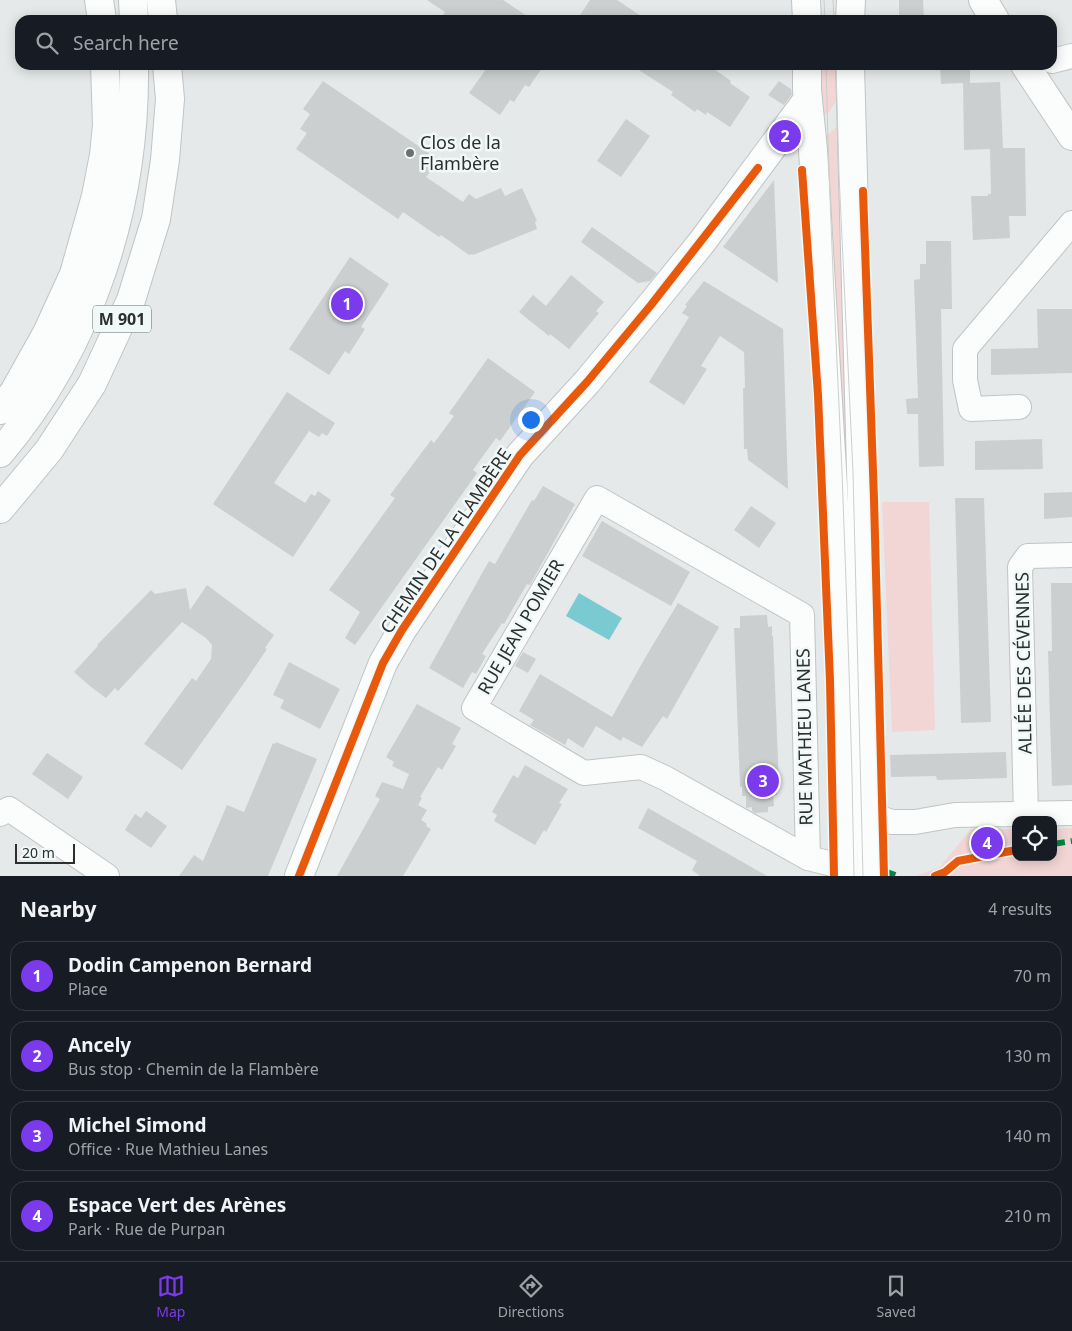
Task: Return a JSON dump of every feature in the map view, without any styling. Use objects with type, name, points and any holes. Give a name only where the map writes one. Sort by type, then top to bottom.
[{"type":"main road","points":[[99,0],[101,15]]},
{"type":"main road","points":[[133,0],[134,15]]},
{"type":"main road","points":[[161,0],[162,15]]},
{"type":"main road","points":[[177,0],[178,15]]},
{"type":"main road","points":[[806,0],[806,15]]},
{"type":"main road","points":[[850,15],[851,0]]},
{"type":"main road","points":[[983,0],[992,15]]},
{"type":"main road","points":[[0,410],[14,392],[46,333],[74,274],[96,196],[104,155],[107,125],[105,70]]},
{"type":"main road","name":"M 901","points":[[0,453],[15,435],[60,368],[90,306],[109,248],[126,175],[134,92],[134,70]]},
{"type":"main road","name":"M 901","points":[[0,509],[49,450],[92,384],[130,300],[156,219],[165,160],[170,99],[167,70]]},
{"type":"main road","points":[[170,99],[180,70]]},
{"type":"main road","points":[[807,70],[840,604],[844,871]]},
{"type":"main road","points":[[850,70],[877,816],[872,876]]},
{"type":"main road","points":[[1039,70],[1072,136]]},
{"type":"main road","name":"CHEMIN DE LA FLAMBÈRE","points":[[758,168],[827,124],[837,116],[850,96]]},
{"type":"main road","name":"CHEMIN DE LA FLAMBÈRE","points":[[299,876],[383,663],[402,630],[520,455],[587,382],[651,305],[758,168],[808,100]]},
{"type":"street","points":[[1057,60],[1072,56]]},
{"type":"street","points":[[1019,407],[971,408],[965,380],[965,349],[1072,223]]},
{"type":"street","name":"RUE JEAN POMIER","points":[[802,615],[597,498],[474,708],[584,773],[641,767],[665,778],[808,858],[844,871]]},
{"type":"street","name":"ALLÉE DES CÉVENNES","points":[[1026,815],[1020,567],[1028,556],[1072,555]]},
{"type":"street","name":"RUE MATHIEU LANES","points":[[802,615],[808,858]]},
{"type":"street","points":[[0,814],[10,809],[107,876]]},
{"type":"street","points":[[877,816],[892,822],[915,822],[955,815],[1072,813]]},
{"type":"shaded area","points":[[821,70],[839,70],[840,95],[829,112],[820,120],[813,78],[821,77]]},
{"type":"shaded area","points":[[841,123],[867,876],[849,876],[825,137]]},
{"type":"shaded area","points":[[882,502],[929,502],[935,730],[892,732]]},
{"type":"shaded area","points":[[1072,828],[1072,876],[916,876],[940,867],[971,829],[1012,829],[1012,861],[1057,861],[1057,829]]},
{"type":"water","points":[[579,593],[622,618],[609,640],[566,616]]},
{"type":"building","points":[[427,0],[503,0],[526,15],[443,15],[445,12]]},
{"type":"building","points":[[590,0],[617,0],[640,15],[580,15]]},
{"type":"building","points":[[899,0],[923,0],[924,15],[899,15]]},
{"type":"building","points":[[485,70],[541,70],[529,87],[525,85],[514,102],[510,100],[500,115],[469,93]]},
{"type":"building","points":[[639,70],[715,70],[750,97],[730,127],[707,112],[706,115],[697,109],[695,112],[671,95],[673,92]]},
{"type":"building","points":[[940,70],[970,70],[970,83],[1000,82],[1003,148],[1025,148],[1026,216],[1009,216],[1010,238],[973,240],[971,196],[988,196],[988,194],[991,194],[990,149],[964,150],[963,83],[941,84]]},
{"type":"building","points":[[323,81],[439,160],[426,177],[463,202],[469,194],[476,199],[501,188],[505,196],[522,188],[537,221],[535,222],[537,229],[469,255],[403,212],[398,219],[296,149],[307,133],[300,129],[310,114],[303,109]]},
{"type":"building","points":[[779,81],[791,89],[792,94],[784,105],[768,95]]},
{"type":"building","points":[[626,119],[650,136],[621,177],[597,161]]},
{"type":"building","points":[[774,180],[778,283],[723,247]]},
{"type":"building","points":[[592,227],[657,273],[650,281],[638,283],[581,242]]},
{"type":"building","points":[[926,241],[951,241],[952,309],[941,309],[944,466],[919,467],[918,414],[907,414],[906,399],[918,398],[914,280],[920,279],[920,264],[926,264]]},
{"type":"building","points":[[350,257],[389,284],[361,327],[365,329],[349,354],[345,351],[329,375],[289,349]]},
{"type":"building","points":[[571,275],[604,302],[596,311],[599,313],[569,349],[519,312],[533,295],[546,306]]},
{"type":"building","points":[[704,281],[783,329],[788,489],[748,460],[747,449],[744,449],[744,352],[720,336],[701,366],[707,369],[684,405],[649,382],[689,317],[682,313],[687,306],[685,305]]},
{"type":"building","points":[[1037,309],[1072,309],[1072,373],[991,375],[991,349],[1038,348]]},
{"type":"building","points":[[488,358],[535,392],[500,441],[496,438],[473,470],[477,473],[355,645],[345,638],[360,612],[329,590],[395,498],[390,495],[431,440],[434,443],[454,416],[449,413]]},
{"type":"building","points":[[287,392],[335,423],[327,436],[322,433],[319,437],[309,431],[274,483],[305,503],[311,494],[315,496],[318,491],[331,500],[293,557],[213,504]]},
{"type":"building","points":[[1042,439],[1043,469],[975,470],[975,441]]},
{"type":"building","points":[[543,486],[575,504],[530,585],[527,584],[504,624],[502,623],[482,654],[486,656],[476,674],[472,672],[463,688],[429,668],[489,561],[495,564],[532,500],[534,501]]},
{"type":"building","points":[[1072,492],[1072,517],[1044,519],[1044,493]]},
{"type":"building","points":[[955,498],[984,498],[991,722],[961,723]]},
{"type":"building","points":[[751,506],[776,523],[759,548],[734,530]]},
{"type":"building","points":[[602,521],[690,572],[671,606],[582,556]]},
{"type":"building","points":[[1051,583],[1072,583],[1072,785],[1052,786],[1048,651],[1052,651]]},
{"type":"building","points":[[207,585],[274,635],[265,648],[267,649],[242,686],[182,770],[144,744],[192,678],[196,681],[211,659],[212,645],[206,638],[182,622],[118,691],[115,688],[106,698],[74,672],[97,645],[151,590],[155,594],[186,588],[190,610]]},
{"type":"building","points":[[678,603],[719,627],[667,719],[663,716],[642,747],[623,737],[621,741],[596,726],[583,748],[568,738],[565,745],[530,725],[534,720],[519,711],[540,674],[612,717]]},
{"type":"building","points":[[767,615],[768,627],[772,626],[773,636],[779,785],[777,785],[777,795],[773,795],[774,806],[768,807],[768,812],[755,813],[752,811],[752,807],[746,808],[746,796],[742,796],[742,787],[740,787],[734,628],[740,628],[740,616]]},
{"type":"building","points":[[523,652],[536,659],[528,673],[515,666]]},
{"type":"building","points":[[289,662],[340,689],[320,729],[280,708],[284,700],[273,695]]},
{"type":"building","points":[[417,704],[461,728],[452,744],[456,746],[442,770],[438,767],[420,797],[422,798],[418,805],[427,810],[421,820],[431,829],[403,876],[337,876],[380,799],[375,796],[382,782],[403,789],[409,774],[392,766],[394,762],[386,757]]},
{"type":"building","points":[[276,742],[317,759],[268,876],[179,876],[194,855],[203,861],[227,805],[244,812],[273,743],[275,744]]},
{"type":"building","points":[[1006,752],[1007,778],[937,780],[936,776],[891,777],[890,755]]},
{"type":"building","points":[[47,753],[83,777],[68,799],[32,774]]},
{"type":"building","points":[[525,765],[568,789],[559,803],[562,804],[546,832],[544,830],[535,845],[494,821],[497,815],[492,812],[513,775],[518,778]]},
{"type":"building","points":[[648,808],[767,876],[700,876],[692,870],[697,861],[638,828]]},
{"type":"building","points":[[146,811],[167,826],[151,848],[125,830],[135,814],[141,818]]},
{"type":"tram line","points":[[824,0],[825,15]]},
{"type":"tram line","points":[[833,0],[834,15]]},
{"type":"tram line","points":[[826,70],[842,472],[854,876]]},
{"type":"tram line","points":[[836,70],[853,472],[863,876]]},
{"type":"marked path","points":[[1057,843],[1072,841]]},
{"type":"marked path","points":[[884,871],[898,876]]},
{"type":"cycle path","points":[[299,876],[383,663],[402,630],[520,455],[587,382],[651,305],[758,168]]},
{"type":"cycle path","points":[[802,170],[818,395],[830,681],[834,876]]},
{"type":"cycle path","points":[[863,191],[874,499],[884,876]]},
{"type":"cycle path","points":[[935,876],[945,872],[958,861],[1012,851]]},
{"type":"place","name":"Ancely","points":[[785,136]]},
{"type":"place","name":"Clos de la Flambère","points":[[410,153]]},
{"type":"place","name":"Dodin Campenon Bernard","points":[[347,304]]},
{"type":"place","name":"Michel Simond","points":[[763,781]]},
{"type":"place","name":"Espace Vert des Arènes","points":[[987,843]]}]
